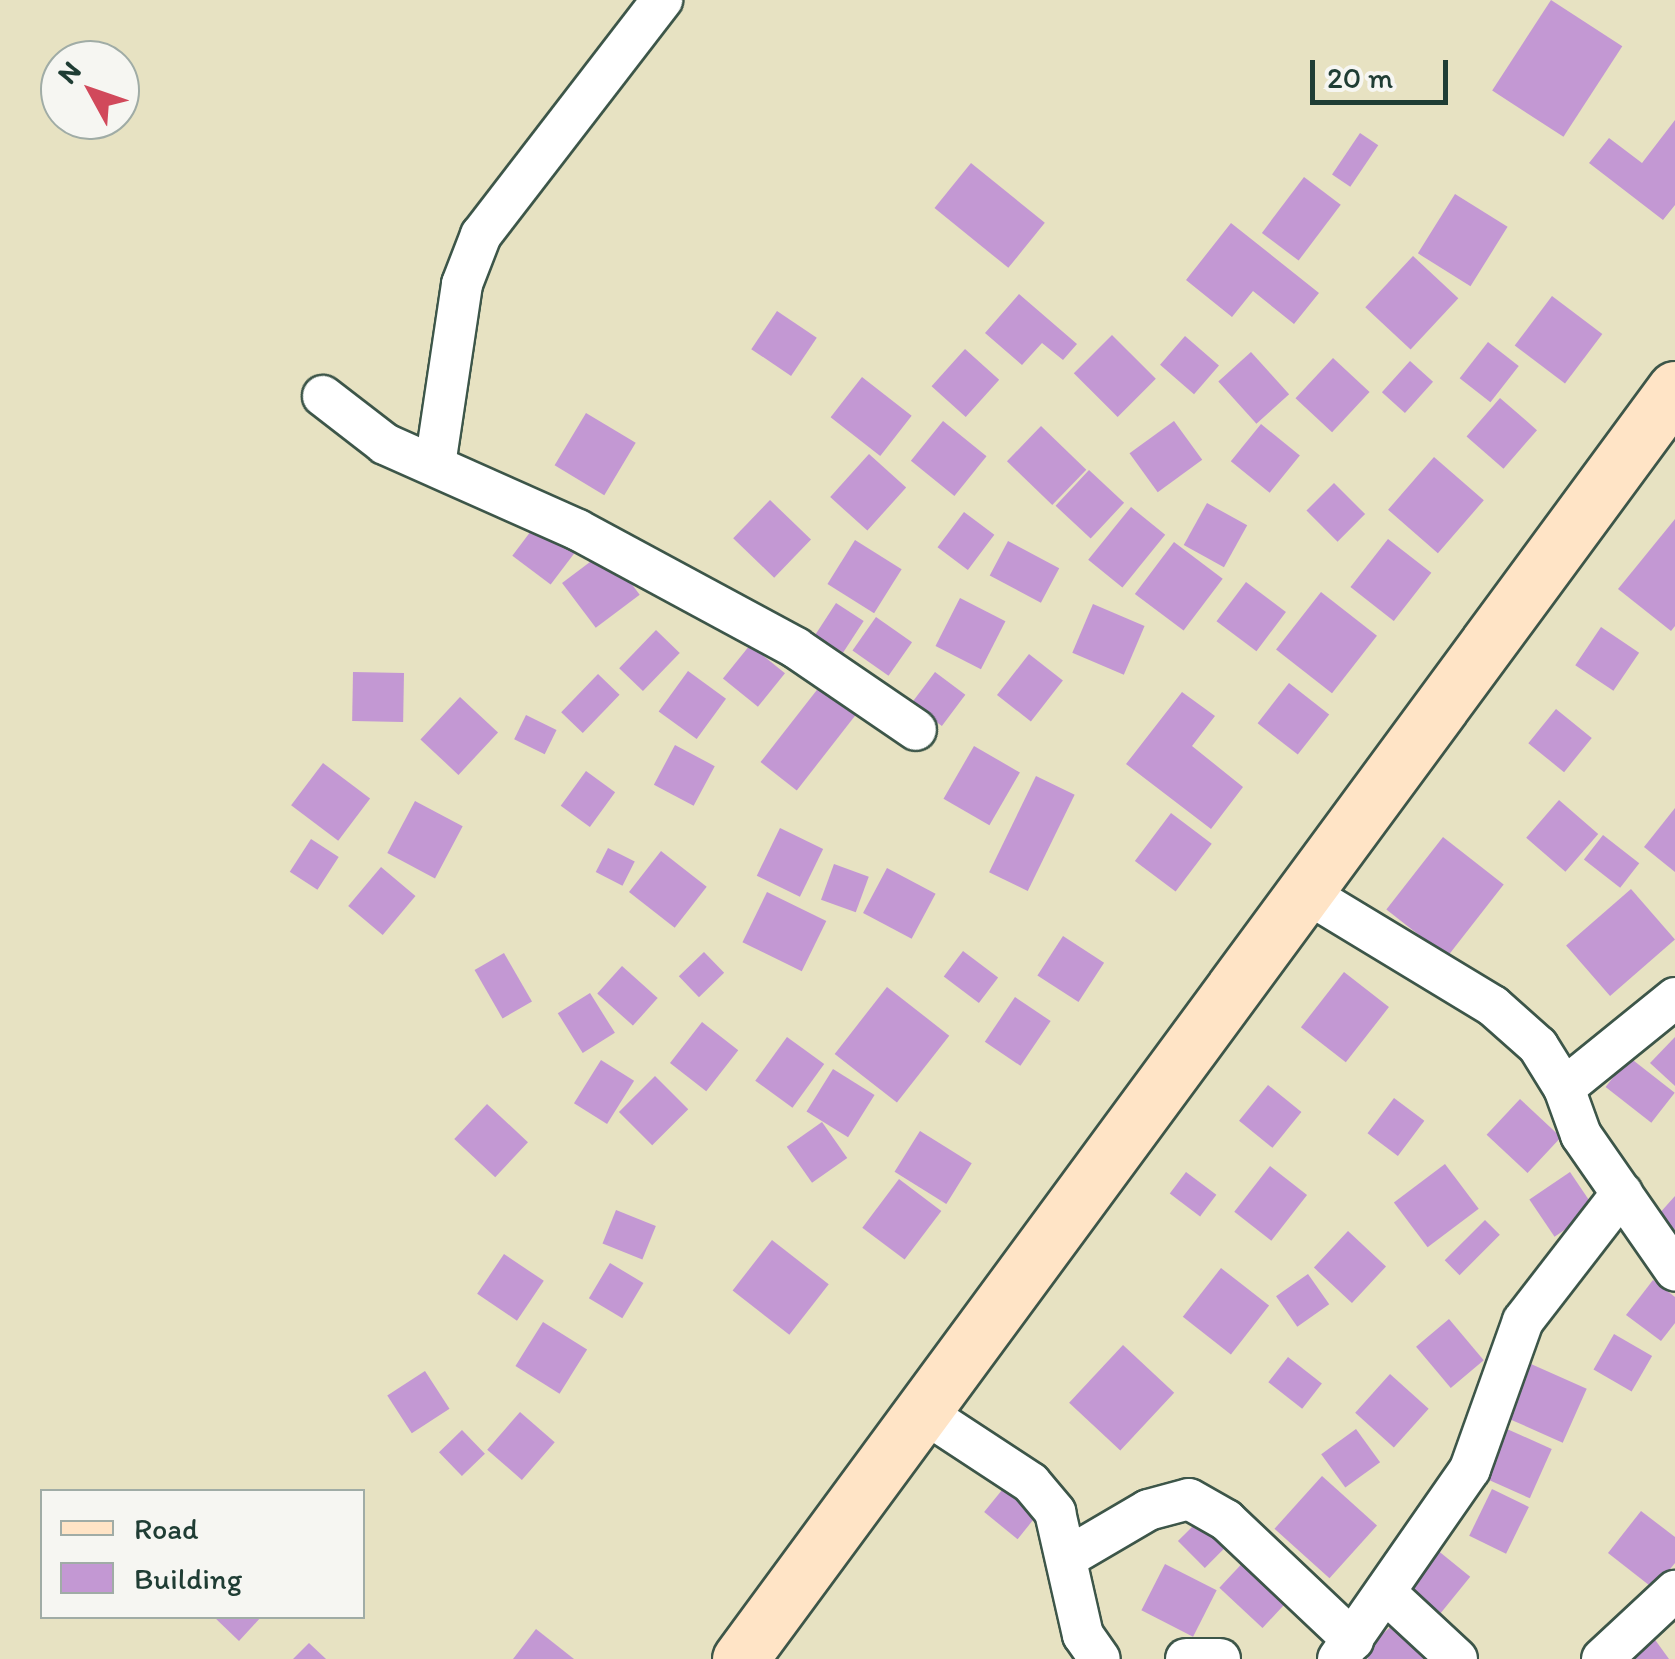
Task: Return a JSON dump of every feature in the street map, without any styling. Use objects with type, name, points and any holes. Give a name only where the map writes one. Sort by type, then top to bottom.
[{"type":"street","points":[[435,465],[462,284],[481,235],[662,0]]},
{"type":"street","points":[[740,1659],[1308,894],[1675,389]]},
{"type":"street","points":[[323,396],[385,444],[435,465],[796,648],[916,730]]},
{"type":"street","points":[[1308,894],[1494,1006],[1538,1046],[1564,1088],[1581,1135],[1675,1270]]},
{"type":"street","points":[[1564,1088],[1675,998]]},
{"type":"street","points":[[1068,1557],[1148,1510],[1189,1499],[1226,1520],[1346,1650],[1470,1469],[1523,1320],[1622,1193]]},
{"type":"street","points":[[924,1412],[1031,1483],[1054,1512],[1068,1557],[1083,1635],[1100,1659]]},
{"type":"street","points":[[1602,1659],[1675,1591]]},
{"type":"street","points":[[1388,1594],[1457,1659]]},
{"type":"street","points":[[1186,1659],[1220,1659]]},
{"type":"building","points":[[1551,0],[1622,46],[1563,137],[1492,91]]},
{"type":"building","points":[[1675,120],[1675,205],[1663,220],[1589,163],[1609,138],[1642,163]]},
{"type":"building","points":[[1360,133],[1378,145],[1350,187],[1332,174]]},
{"type":"building","points":[[971,163],[1045,223],[1008,268],[934,208]]},
{"type":"building","points":[[1304,177],[1341,205],[1299,261],[1262,233]]},
{"type":"building","points":[[1455,194],[1508,227],[1470,286],[1418,253]]},
{"type":"building","points":[[1231,223],[1319,293],[1294,324],[1253,291],[1232,317],[1186,280]]},
{"type":"building","points":[[1413,256],[1458,298],[1411,349],[1365,307]]},
{"type":"building","points":[[1019,294],[1077,344],[1063,360],[1042,343],[1022,365],[985,333]]},
{"type":"building","points":[[1552,296],[1602,334],[1565,383],[1515,346]]},
{"type":"building","points":[[777,311],[817,338],[791,376],[751,349]]},
{"type":"building","points":[[1112,335],[1156,379],[1118,417],[1074,373]]},
{"type":"building","points":[[1185,336],[1219,366],[1194,394],[1160,365]]},
{"type":"building","points":[[1488,342],[1519,366],[1490,402],[1460,378]]},
{"type":"building","points":[[965,349],[999,380],[966,417],[932,386]]},
{"type":"building","points":[[1251,352],[1289,394],[1256,424],[1218,381]]},
{"type":"building","points":[[1333,358],[1370,392],[1332,432],[1295,398]]},
{"type":"building","points":[[1410,361],[1433,382],[1405,413],[1382,392]]},
{"type":"building","points":[[862,377],[912,416],[880,456],[831,417]]},
{"type":"building","points":[[1500,398],[1537,430],[1504,469],[1467,436]]},
{"type":"building","points":[[586,413],[636,443],[604,495],[555,465]]},
{"type":"building","points":[[943,421],[987,456],[954,496],[911,461]]},
{"type":"building","points":[[1174,421],[1202,460],[1158,492],[1130,453]]},
{"type":"building","points":[[1261,424],[1300,455],[1270,493],[1231,461]]},
{"type":"building","points":[[1041,426],[1086,470],[1052,505],[1007,461]]},
{"type":"building","points":[[869,454],[906,487],[867,531],[830,497]]},
{"type":"building","points":[[1434,457],[1484,500],[1438,553],[1388,510]]},
{"type":"building","points":[[1089,470],[1124,503],[1091,539],[1056,506]]},
{"type":"building","points":[[1334,483],[1365,514],[1338,542],[1306,511]]},
{"type":"building","points":[[770,500],[811,540],[774,578],[733,538]]},
{"type":"building","points":[[1207,503],[1247,525],[1224,567],[1184,545]]},
{"type":"building","points":[[1131,507],[1165,535],[1122,588],[1088,560]]},
{"type":"building","points":[[964,512],[994,535],[968,570],[938,547]]},
{"type":"building","points":[[540,519],[578,548],[551,585],[512,556]]},
{"type":"building","points":[[1675,519],[1675,626],[1671,631],[1618,589]]},
{"type":"building","points":[[1388,539],[1431,573],[1394,621],[1350,587]]},
{"type":"building","points":[[855,540],[902,569],[874,613],[827,584]]},
{"type":"building","points":[[1008,541],[1059,568],[1041,603],[990,575]]},
{"type":"building","points":[[1174,542],[1223,579],[1184,631],[1135,594]]},
{"type":"building","points":[[606,550],[640,595],[596,628],[562,583]]},
{"type":"building","points":[[1246,582],[1286,612],[1256,651],[1217,621]]},
{"type":"building","points":[[1321,592],[1377,636],[1332,693],[1276,650]]},
{"type":"building","points":[[960,598],[1005,621],[981,669],[935,646]]},
{"type":"building","points":[[836,603],[864,621],[843,653],[815,635]]},
{"type":"building","points":[[1093,604],[1145,626],[1124,675],[1072,653]]},
{"type":"building","points":[[876,617],[912,642],[889,676],[852,651]]},
{"type":"building","points":[[1601,627],[1639,653],[1613,691],[1575,665]]},
{"type":"building","points":[[656,630],[680,653],[643,691],[619,668]]},
{"type":"building","points":[[750,645],[785,673],[758,707],[723,678]]},
{"type":"building","points":[[1029,654],[1063,680],[1031,721],[997,695]]},
{"type":"building","points":[[688,671],[726,699],[697,739],[659,711]]},
{"type":"building","points":[[353,672],[404,673],[403,722],[352,721]]},
{"type":"building","points":[[935,672],[965,695],[942,726],[912,703]]},
{"type":"building","points":[[598,674],[620,695],[583,733],[561,712]]},
{"type":"building","points":[[827,677],[863,705],[797,790],[761,762]]},
{"type":"building","points":[[1289,683],[1329,714],[1298,755],[1258,723]]},
{"type":"building","points":[[1182,692],[1215,716],[1192,746],[1243,787],[1211,829],[1126,764]]},
{"type":"building","points":[[460,697],[498,732],[458,775],[420,739]]},
{"type":"building","points":[[1556,709],[1592,738],[1564,772],[1528,743]]},
{"type":"building","points":[[526,715],[557,730],[545,754],[514,739]]},
{"type":"building","points":[[675,745],[715,766],[694,806],[654,785]]},
{"type":"building","points":[[974,746],[1020,772],[989,825],[944,799]]},
{"type":"building","points":[[323,763],[370,799],[338,841],[291,805]]},
{"type":"building","points":[[586,771],[615,792],[590,827],[561,806]]},
{"type":"building","points":[[1036,776],[1075,795],[1028,891],[989,872]]},
{"type":"building","points":[[1559,800],[1598,834],[1565,872],[1526,838]]},
{"type":"building","points":[[415,801],[463,826],[435,878],[387,853]]},
{"type":"building","points":[[1675,808],[1675,872],[1644,847]]},
{"type":"building","points":[[1171,813],[1212,844],[1176,892],[1135,861]]},
{"type":"building","points":[[780,828],[823,849],[800,897],[757,876]]},
{"type":"building","points":[[1603,835],[1639,863],[1620,888],[1584,859]]},
{"type":"building","points":[[1443,837],[1504,884],[1447,957],[1386,909]]},
{"type":"building","points":[[311,839],[339,857],[317,890],[290,872]]},
{"type":"building","points":[[608,848],[635,862],[622,886],[596,872]]},
{"type":"building","points":[[661,851],[707,887],[675,928],[629,892]]},
{"type":"building","points":[[834,864],[869,877],[856,912],[821,900]]},
{"type":"building","points":[[381,867],[415,896],[383,935],[348,906]]},
{"type":"building","points":[[887,868],[936,894],[912,939],[863,913]]},
{"type":"building","points":[[1631,889],[1675,940],[1610,996],[1566,945]]},
{"type":"building","points":[[767,892],[826,921],[802,971],[742,942]]},
{"type":"building","points":[[1063,936],[1104,963],[1078,1002],[1037,975]]},
{"type":"building","points":[[963,951],[998,977],[979,1003],[944,977]]},
{"type":"building","points":[[704,952],[724,973],[699,997],[679,976]]},
{"type":"building","points":[[504,953],[532,1001],[503,1018],[475,970]]},
{"type":"building","points":[[622,966],[658,998],[633,1026],[597,993]]},
{"type":"building","points":[[1344,972],[1389,1007],[1346,1062],[1301,1027]]},
{"type":"building","points":[[887,987],[949,1036],[897,1103],[835,1054]]},
{"type":"building","points":[[590,993],[615,1033],[583,1053],[558,1013]]},
{"type":"building","points":[[1015,997],[1051,1021],[1020,1066],[985,1042]]},
{"type":"building","points":[[702,1022],[738,1050],[706,1091],[670,1063]]},
{"type":"building","points":[[787,1037],[824,1064],[792,1108],[755,1081]]},
{"type":"building","points":[[1675,1037],[1675,1086],[1650,1063]]},
{"type":"building","points":[[1629,1057],[1675,1093],[1651,1123],[1606,1087]]},
{"type":"building","points":[[601,1060],[634,1081],[607,1124],[574,1103]]},
{"type":"building","points":[[833,1069],[875,1095],[848,1137],[807,1111]]},
{"type":"building","points":[[655,1076],[688,1109],[652,1145],[619,1112]]},
{"type":"building","points":[[1268,1085],[1301,1112],[1272,1148],[1239,1121]]},
{"type":"building","points":[[1394,1098],[1424,1121],[1398,1156],[1368,1133]]},
{"type":"building","points":[[1520,1099],[1561,1137],[1528,1173],[1487,1135]]},
{"type":"building","points":[[487,1104],[528,1142],[495,1177],[454,1139]]},
{"type":"building","points":[[822,1122],[847,1158],[812,1183],[787,1147]]},
{"type":"building","points":[[920,1131],[972,1163],[946,1204],[895,1172]]},
{"type":"building","points":[[1445,1164],[1479,1209],[1428,1247],[1394,1203]]},
{"type":"building","points":[[1270,1166],[1307,1195],[1271,1241],[1234,1212]]},
{"type":"building","points":[[1186,1172],[1216,1195],[1200,1216],[1170,1194]]},
{"type":"building","points":[[1570,1172],[1595,1209],[1555,1237],[1529,1199]]},
{"type":"building","points":[[899,1179],[941,1211],[905,1260],[862,1228]]},
{"type":"building","points":[[1675,1196],[1675,1230],[1658,1215]]},
{"type":"building","points":[[616,1210],[656,1226],[642,1259],[603,1243]]},
{"type":"building","points":[[1485,1220],[1500,1235],[1460,1275],[1445,1260]]},
{"type":"building","points":[[1348,1231],[1386,1266],[1352,1303],[1314,1268]]},
{"type":"building","points":[[772,1240],[829,1284],[789,1335],[733,1290]]},
{"type":"building","points":[[504,1254],[544,1281],[517,1321],[477,1294]]},
{"type":"building","points":[[610,1263],[643,1283],[622,1318],[589,1298]]},
{"type":"building","points":[[1221,1268],[1269,1306],[1231,1354],[1183,1317]]},
{"type":"building","points":[[1308,1274],[1329,1304],[1297,1327],[1276,1296]]},
{"type":"building","points":[[1653,1280],[1675,1297],[1675,1323],[1661,1341],[1626,1315]]},
{"type":"building","points":[[1449,1319],[1484,1360],[1451,1388],[1416,1347]]},
{"type":"building","points":[[543,1322],[587,1350],[560,1394],[515,1366]]},
{"type":"building","points":[[1614,1334],[1652,1356],[1632,1392],[1594,1370]]},
{"type":"building","points":[[1123,1345],[1174,1393],[1120,1451],[1069,1403]]},
{"type":"building","points":[[1288,1357],[1322,1383],[1302,1409],[1268,1382]]},
{"type":"building","points":[[1531,1364],[1587,1389],[1563,1443],[1507,1418]]},
{"type":"building","points":[[425,1371],[450,1409],[412,1433],[387,1396]]},
{"type":"building","points":[[1390,1374],[1429,1409],[1394,1447],[1355,1413]]},
{"type":"building","points":[[520,1412],[555,1442],[522,1480],[487,1450]]},
{"type":"building","points":[[1356,1429],[1380,1462],[1345,1487],[1321,1454]]},
{"type":"building","points":[[1507,1429],[1552,1449],[1530,1498],[1485,1478]]},
{"type":"building","points":[[462,1430],[485,1454],[462,1476],[439,1452]]},
{"type":"building","points":[[1015,1474],[1048,1501],[1018,1539],[984,1512]]},
{"type":"building","points":[[1322,1476],[1377,1526],[1329,1578],[1274,1529]]},
{"type":"building","points":[[1492,1489],[1529,1507],[1506,1554],[1469,1536]]},
{"type":"building","points":[[1641,1511],[1675,1537],[1675,1563],[1654,1589],[1608,1553]]},
{"type":"building","points":[[1202,1517],[1229,1544],[1205,1568],[1178,1541]]},
{"type":"building","points":[[1263,1541],[1306,1581],[1263,1628],[1219,1588]]},
{"type":"building","points":[[1436,1549],[1470,1577],[1439,1616],[1405,1588]]},
{"type":"building","points":[[1165,1564],[1217,1590],[1193,1637],[1141,1610]]},
{"type":"building","points":[[1403,1616],[1441,1659],[1368,1659],[1362,1652]]},
{"type":"building","points":[[216,1619],[259,1619],[239,1641]]},
{"type":"building","points":[[1640,1619],[1669,1659],[1593,1659]]},
{"type":"building","points":[[536,1629],[574,1659],[513,1659]]},
{"type":"building","points":[[309,1643],[326,1659],[293,1659]]}]
